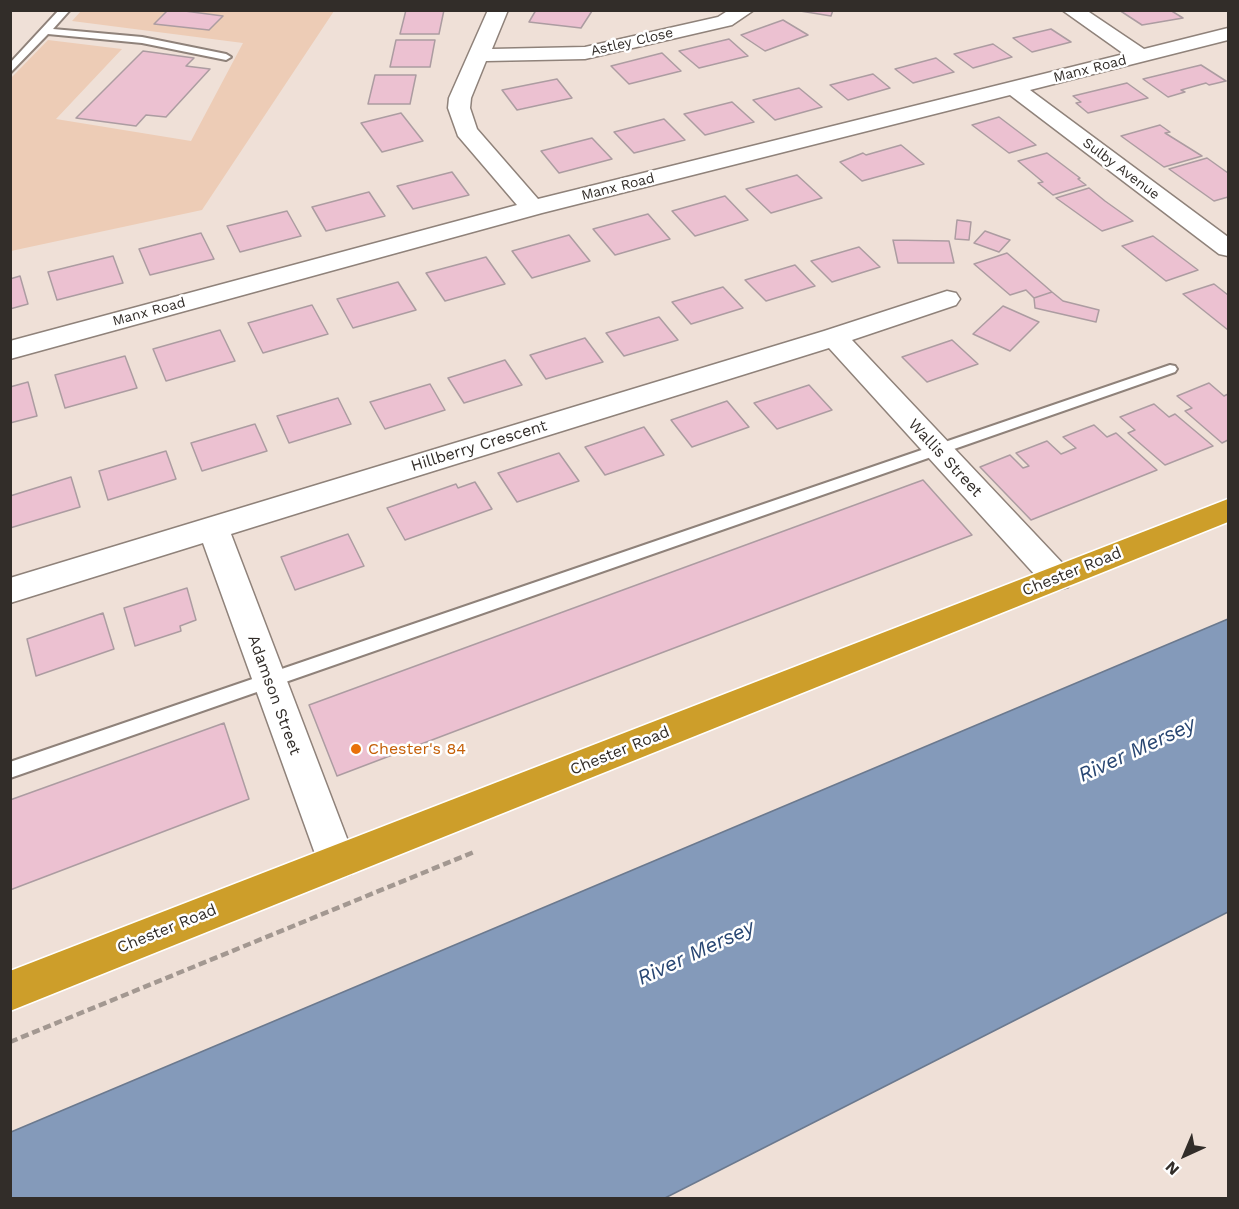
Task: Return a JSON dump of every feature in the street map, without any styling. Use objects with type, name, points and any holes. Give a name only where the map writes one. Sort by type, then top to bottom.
[{"type":"highway","name":"Chester Road","points":[[10,991],[1228,510]]},
{"type":"street","points":[[498,10],[460,98],[461,121],[466,131],[533,208]]},
{"type":"street","name":"Astley Close","points":[[480,55],[585,53],[725,21],[744,10]]},
{"type":"street","points":[[1072,10],[1141,56]]},
{"type":"street","name":"Manx Road","points":[[10,350],[533,208],[1228,34]]},
{"type":"street","points":[[1201,41],[1228,58]]},
{"type":"street","name":"Sulby Avenue","points":[[1014,88],[1228,249]]},
{"type":"street","name":"Hillberry Crescent","points":[[10,591],[834,337],[947,299]]},
{"type":"street","name":"Wallis Street","points":[[834,337],[1057,578]]},
{"type":"street","name":"Adamson Street","points":[[213,528],[337,862]]},
{"type":"lane","points":[[10,70],[65,10]]},
{"type":"lane","points":[[47,31],[142,40],[226,57]]},
{"type":"lane","points":[[10,770],[1170,369]]},
{"type":"shaded area","points":[[81,11],[334,11],[202,210],[11,251],[10,79],[48,40],[122,49],[56,119],[191,141],[243,43],[72,21]]},
{"type":"water","name":"River Mersey","points":[[1228,619],[1228,912],[665,1198],[11,1198],[11,1132]]},
{"type":"building","points":[[168,10],[223,16],[209,30],[154,24]]},
{"type":"building","points":[[406,10],[444,10],[439,34],[400,34]]},
{"type":"building","points":[[536,10],[592,11],[581,28],[529,22]]},
{"type":"building","points":[[794,10],[833,10],[831,16]]},
{"type":"building","points":[[1119,10],[1170,10],[1183,18],[1142,25]]},
{"type":"building","points":[[783,20],[808,35],[765,51],[741,35]]},
{"type":"building","points":[[1051,29],[1071,42],[1032,52],[1013,38]]},
{"type":"building","points":[[729,39],[748,56],[699,68],[679,51]]},
{"type":"building","points":[[396,40],[435,40],[430,67],[390,67]]},
{"type":"building","points":[[993,44],[1012,57],[973,68],[954,54]]},
{"type":"building","points":[[143,51],[194,58],[186,66],[210,69],[166,117],[146,115],[136,126],[76,118]]},
{"type":"building","points":[[662,53],[681,71],[629,84],[611,66]]},
{"type":"building","points":[[936,58],[954,72],[913,83],[895,69]]},
{"type":"building","points":[[1201,65],[1226,81],[1209,85],[1206,83],[1181,90],[1185,92],[1168,97],[1143,79]]},
{"type":"building","points":[[873,74],[890,88],[848,100],[830,85]]},
{"type":"building","points":[[375,75],[416,75],[410,104],[368,104]]},
{"type":"building","points":[[557,79],[572,98],[517,110],[502,90]]},
{"type":"building","points":[[1127,83],[1148,98],[1088,113],[1076,103],[1081,102],[1073,96]]},
{"type":"building","points":[[799,88],[822,107],[775,120],[753,100]]},
{"type":"building","points":[[732,102],[754,122],[705,135],[684,114]]},
{"type":"building","points":[[401,113],[423,141],[382,152],[361,123]]},
{"type":"building","points":[[999,117],[1036,145],[1009,153],[972,125]]},
{"type":"building","points":[[664,119],[685,140],[634,153],[614,132]]},
{"type":"building","points":[[1160,125],[1170,132],[1165,133],[1202,156],[1164,167],[1121,136]]},
{"type":"building","points":[[592,138],[612,159],[559,173],[541,151]]},
{"type":"building","points":[[901,145],[924,164],[862,181],[840,162],[863,153],[866,155]]},
{"type":"building","points":[[1047,153],[1086,185],[1053,195],[1038,183],[1043,182],[1018,161]]},
{"type":"building","points":[[1207,158],[1228,173],[1228,197],[1214,201],[1169,169]]},
{"type":"building","points":[[452,172],[469,195],[413,209],[397,186]]},
{"type":"building","points":[[797,175],[822,198],[771,213],[746,189]]},
{"type":"building","points":[[1089,188],[1133,221],[1102,231],[1056,198]]},
{"type":"building","points":[[369,192],[385,216],[326,231],[312,207]]},
{"type":"building","points":[[725,196],[748,220],[695,236],[672,211]]},
{"type":"building","points":[[287,211],[301,236],[240,252],[227,226]]},
{"type":"building","points":[[648,214],[670,239],[615,255],[593,229]]},
{"type":"building","points":[[957,220],[971,222],[969,240],[955,239]]},
{"type":"building","points":[[985,231],[1010,240],[999,252],[974,243]]},
{"type":"building","points":[[201,233],[214,259],[150,275],[139,249]]},
{"type":"building","points":[[569,235],[590,261],[532,278],[512,251]]},
{"type":"building","points":[[1153,236],[1198,270],[1166,281],[1122,246]]},
{"type":"building","points":[[893,240],[949,241],[954,263],[898,263]]},
{"type":"building","points":[[859,247],[880,267],[832,282],[811,261]]},
{"type":"building","points":[[1007,253],[1052,292],[1034,298],[1026,290],[1010,295],[974,264]]},
{"type":"building","points":[[113,256],[123,283],[57,300],[48,272]]},
{"type":"building","points":[[486,257],[505,284],[445,301],[426,273]]},
{"type":"building","points":[[795,265],[815,286],[766,301],[745,280]]},
{"type":"building","points":[[20,276],[28,304],[10,309],[10,279]]},
{"type":"building","points":[[398,282],[416,310],[353,328],[337,299]]},
{"type":"building","points":[[1214,284],[1228,295],[1228,330],[1183,294]]},
{"type":"building","points":[[723,287],[743,308],[691,324],[672,302]]},
{"type":"building","points":[[1052,292],[1063,301],[1099,310],[1096,322],[1035,308],[1034,298]]},
{"type":"building","points":[[312,305],[328,334],[263,353],[248,323]]},
{"type":"building","points":[[1003,306],[1039,322],[1010,351],[973,334]]},
{"type":"building","points":[[659,317],[678,340],[624,356],[606,333]]},
{"type":"building","points":[[220,330],[235,361],[166,381],[153,349]]},
{"type":"building","points":[[585,338],[603,362],[546,379],[530,355]]},
{"type":"building","points":[[952,340],[978,364],[927,382],[902,357]]},
{"type":"building","points":[[125,356],[137,388],[65,408],[55,375]]},
{"type":"building","points":[[505,360],[522,385],[464,403],[448,378]]},
{"type":"building","points":[[28,382],[37,416],[10,423],[10,387]]},
{"type":"building","points":[[1209,383],[1224,396],[1228,394],[1228,440],[1222,443],[1185,411],[1192,408],[1177,396]]},
{"type":"building","points":[[430,384],[445,410],[385,429],[370,402]]},
{"type":"building","points":[[809,385],[832,410],[777,429],[754,403]]},
{"type":"building","points":[[338,398],[351,424],[289,443],[277,416]]},
{"type":"building","points":[[727,401],[749,427],[692,447],[671,420]]},
{"type":"building","points":[[1154,404],[1169,417],[1175,414],[1213,446],[1165,465],[1128,433],[1135,430],[1120,417]]},
{"type":"building","points":[[255,424],[267,451],[202,471],[191,443]]},
{"type":"building","points":[[1094,425],[1107,437],[1116,433],[1157,470],[1031,520],[980,467],[1010,455],[1023,468],[1029,466],[1016,453],[1047,441],[1061,454],[1076,448],[1063,437]]},
{"type":"building","points":[[644,427],[664,455],[605,475],[585,447]]},
{"type":"building","points":[[166,451],[176,479],[108,500],[99,471]]},
{"type":"building","points":[[559,453],[579,481],[517,502],[498,473]]},
{"type":"building","points":[[71,477],[80,507],[10,528],[10,496]]},
{"type":"building","points":[[923,480],[972,535],[337,776],[309,705]]},
{"type":"building","points":[[475,482],[492,509],[405,540],[387,508],[456,484],[458,488]]},
{"type":"building","points":[[348,534],[364,566],[295,590],[281,557]]},
{"type":"building","points":[[187,588],[196,620],[180,626],[181,631],[135,646],[124,608]]},
{"type":"building","points":[[103,613],[114,649],[36,676],[27,639]]},
{"type":"building","points":[[224,723],[249,799],[10,890],[10,800]]},
{"type":"place","name":"Chester's 84","points":[[356,749]]}]
